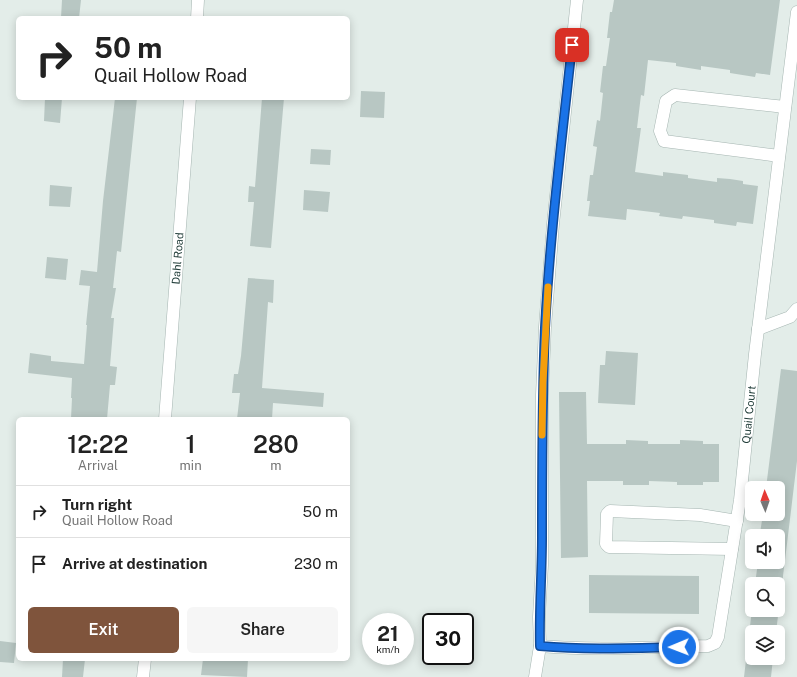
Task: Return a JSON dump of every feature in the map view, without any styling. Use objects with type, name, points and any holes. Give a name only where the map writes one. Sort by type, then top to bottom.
[{"type":"street","points":[[197,16],[198,0]]},
{"type":"street","points":[[535,677],[540,646],[539,617],[542,565],[542,395],[545,327],[553,224],[577,0]]},
{"type":"street","name":"Quail Court","points":[[540,646],[607,649],[708,646],[714,643],[718,636],[722,620],[740,500],[758,329],[797,12]]},
{"type":"street","points":[[779,156],[664,141],[660,131],[666,101],[675,95],[785,107]]},
{"type":"street","name":"Dahl Road","points":[[165,417],[190,100]]},
{"type":"street","points":[[758,329],[790,317],[797,309]]},
{"type":"street","points":[[732,549],[609,547],[606,544],[607,514],[610,511],[700,515],[737,521]]},
{"type":"street","points":[[144,677],[145,661]]},
{"type":"building","points":[[62,0],[81,0],[79,16],[61,16]]},
{"type":"building","points":[[614,0],[780,0],[770,75],[756,73],[755,77],[730,73],[730,70],[701,66],[701,70],[676,66],[676,63],[648,60],[644,96],[641,95],[637,128],[641,128],[635,172],[663,176],[663,172],[688,175],[688,178],[717,182],[717,178],[730,179],[743,181],[743,184],[758,186],[753,224],[737,222],[736,226],[714,223],[714,220],[683,216],[682,219],[659,216],[660,213],[627,209],[626,220],[588,216],[590,201],[587,201],[590,175],[593,175],[597,147],[593,146],[597,120],[600,121],[603,93],[600,92],[603,66],[606,66],[610,38],[607,38],[610,12],[612,12]]},
{"type":"building","points":[[361,91],[385,92],[384,118],[360,117]]},
{"type":"building","points":[[45,100],[62,100],[60,123],[44,121]]},
{"type":"building","points":[[115,100],[137,100],[121,252],[117,251],[113,288],[116,288],[111,318],[114,318],[110,366],[117,367],[115,385],[110,385],[107,417],[71,417],[72,378],[28,373],[30,353],[51,356],[51,361],[84,364],[90,286],[79,285],[81,270],[97,272],[103,201]]},
{"type":"building","points":[[262,100],[284,100],[271,248],[250,246],[254,202],[248,202],[249,186],[255,187]]},
{"type":"building","points":[[311,149],[331,150],[330,165],[310,164]]},
{"type":"building","points":[[50,185],[72,187],[70,207],[49,206]]},
{"type":"building","points":[[304,190],[330,192],[328,212],[303,210]]},
{"type":"building","points":[[47,257],[68,259],[66,280],[45,278]]},
{"type":"building","points":[[248,278],[274,280],[273,303],[268,302],[262,388],[324,393],[323,407],[273,403],[272,417],[237,417],[240,393],[232,393],[234,374],[238,374]]},
{"type":"building","points":[[606,351],[638,353],[635,405],[598,403],[600,365],[605,365]]},
{"type":"building","points":[[781,369],[797,371],[797,461],[785,559],[785,529],[761,529],[762,521],[785,521],[785,481],[767,481]]},
{"type":"building","points":[[559,392],[586,392],[587,444],[626,444],[626,440],[648,441],[648,444],[680,444],[680,440],[703,441],[703,444],[719,444],[719,482],[703,482],[703,485],[677,485],[677,482],[649,481],[649,485],[623,485],[623,481],[587,481],[588,557],[561,558]]},
{"type":"building","points":[[757,569],[784,569],[783,577],[756,577]]},
{"type":"building","points":[[589,575],[699,576],[699,614],[589,613]]},
{"type":"building","points":[[751,617],[778,617],[777,625],[750,625]]},
{"type":"building","points":[[0,641],[16,643],[14,663],[0,662]]},
{"type":"building","points":[[63,661],[85,661],[83,677],[62,677]]},
{"type":"building","points":[[203,661],[248,661],[247,677],[201,675]]},
{"type":"building","points":[[745,665],[772,665],[771,677],[744,677]]},
{"type":"slow traffic","points":[[542,435],[542,395],[548,287]]},
{"type":"route","points":[[572,45],[553,224],[545,327],[542,395],[542,565],[539,617],[540,646],[607,649],[679,647]]}]
